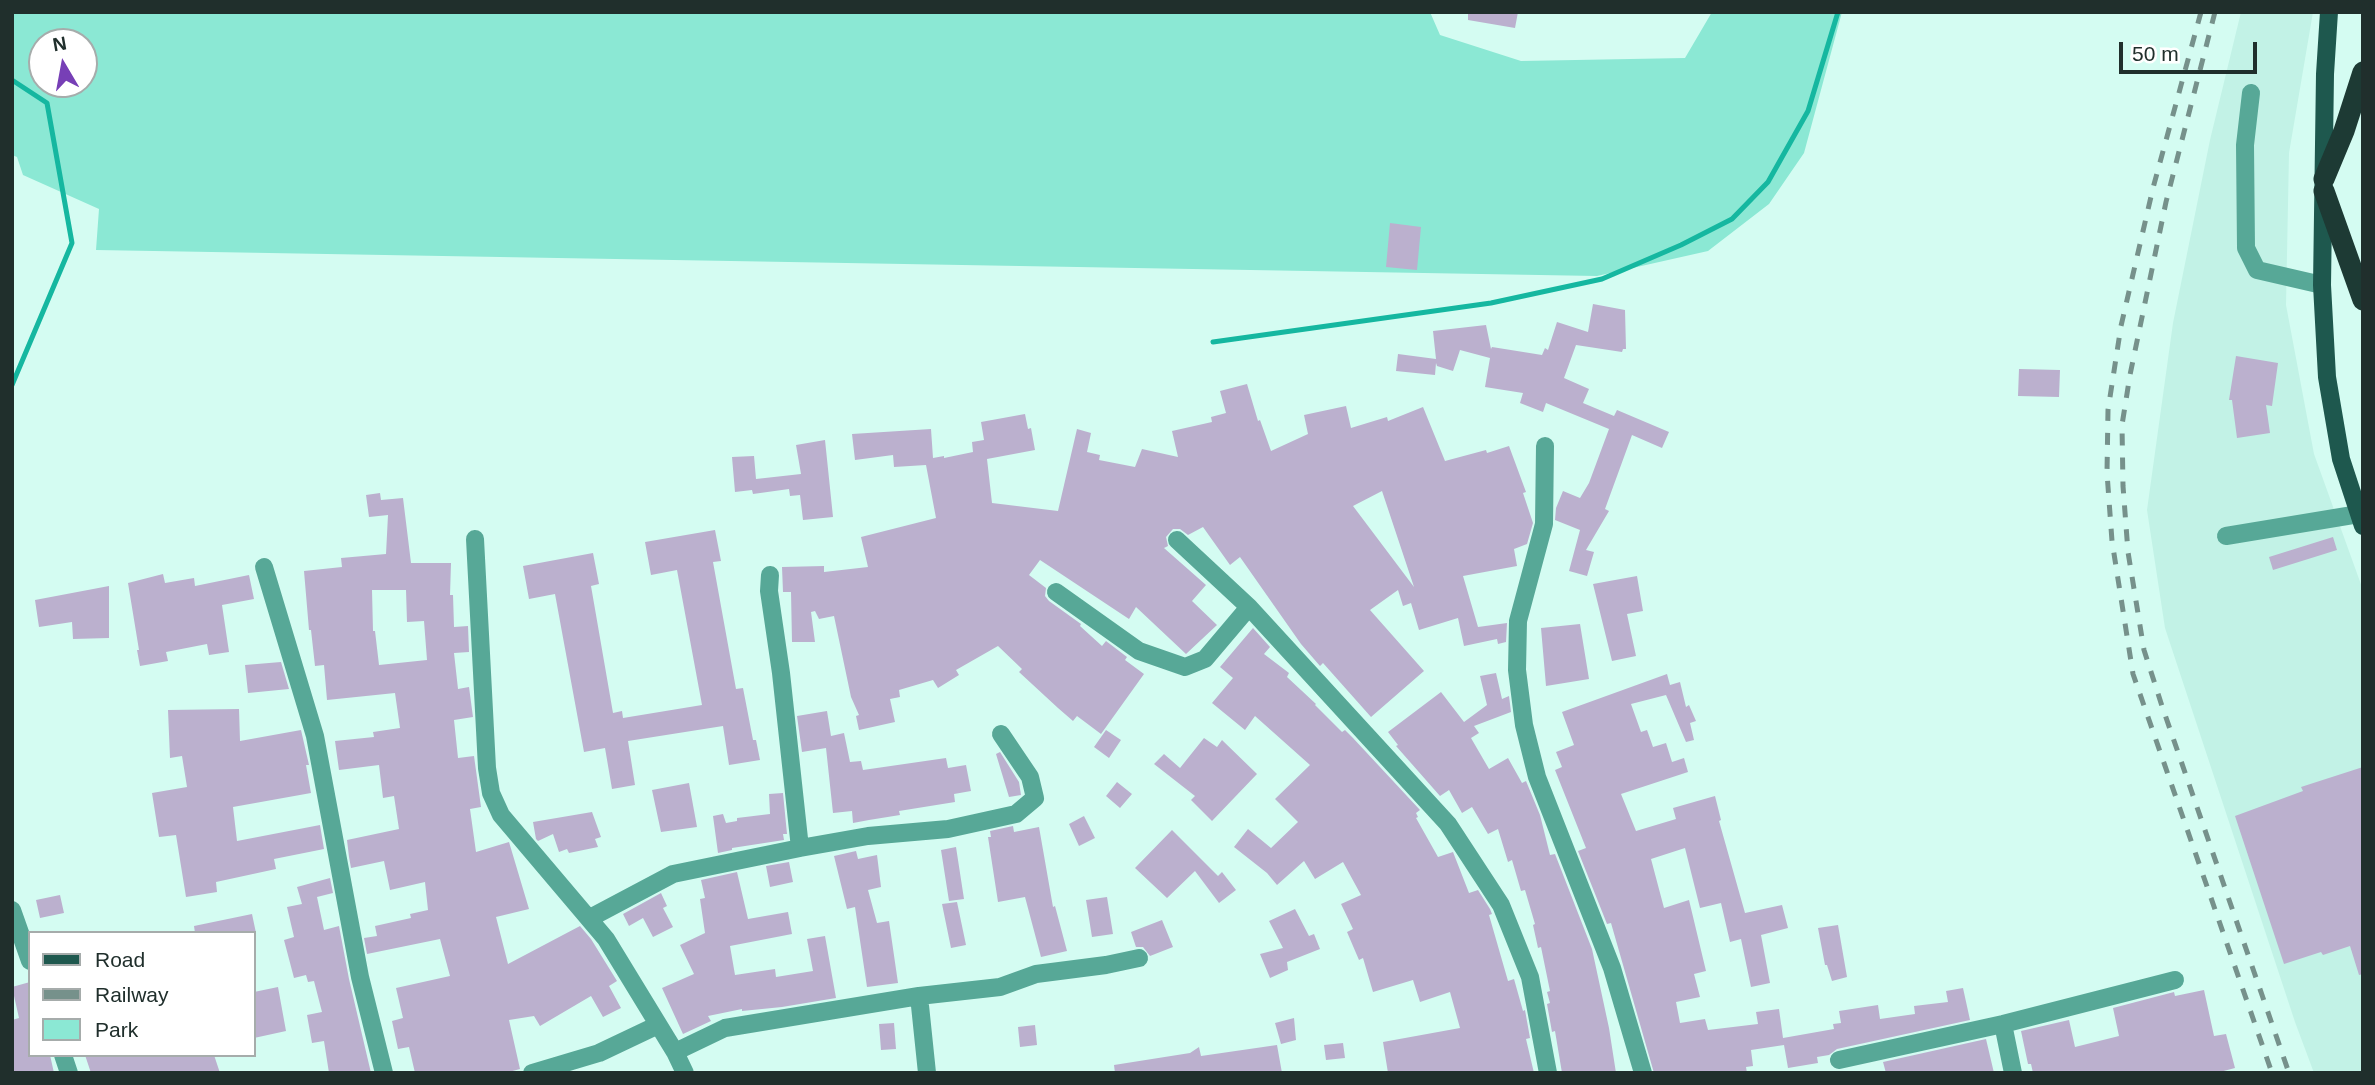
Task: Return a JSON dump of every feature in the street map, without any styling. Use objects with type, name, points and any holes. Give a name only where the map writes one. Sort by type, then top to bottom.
[{"type":"highway","points":[[2363,72],[2324,185],[2363,300]]},
{"type":"main road","points":[[2329,12],[2325,74],[2322,285],[2327,377],[2341,459],[2361,520]]},
{"type":"street","points":[[2252,93],[2245,145],[2246,248],[2257,270],[2322,285]]},
{"type":"street","points":[[1545,446],[1544,524],[1518,621],[1517,670],[1524,725],[1537,777],[1612,968],[1643,1073]]},
{"type":"street","points":[[2225,536],[2361,520]]},
{"type":"street","points":[[475,540],[487,768],[491,793],[501,815],[606,939],[676,1052],[685,1073]]},
{"type":"street","points":[[1177,540],[1249,607],[1448,824],[1501,905],[1530,977],[1548,1073]]},
{"type":"street","points":[[264,567],[315,736],[360,978],[384,1073]]},
{"type":"street","points":[[770,575],[769,591],[800,848]]},
{"type":"street","points":[[1056,592],[1139,651],[1185,667],[1205,659],[1249,607]]},
{"type":"street","points":[[590,918],[673,874],[868,836],[948,829],[1016,814],[1035,798],[1030,778],[1001,734]]},
{"type":"street","points":[[12,911],[28,955]]},
{"type":"street","points":[[676,1052],[725,1028],[919,996],[1000,987],[1036,974],[1139,958]]},
{"type":"street","points":[[1839,1060],[2003,1024],[2175,980]]},
{"type":"street","points":[[919,996],[927,1073]]},
{"type":"street","points":[[2003,1024],[2013,1073]]},
{"type":"street","points":[[532,1073],[599,1053],[658,1025]]},
{"type":"shaded area","points":[[2241,12],[2313,12],[2289,153],[2286,305],[2314,454],[2363,590],[2363,1073],[2314,1073],[2165,628],[2147,510],[2173,323],[2210,140]]},
{"type":"green space","points":[[12,12],[1430,12],[1440,35],[1521,61],[1685,58],[1712,12],[1842,12],[1804,153],[1769,204],[1708,251],[1597,276],[96,250],[99,209],[23,175],[17,157],[12,155]]},
{"type":"building","points":[[1468,12],[1518,12],[1515,28],[1468,20]]},
{"type":"building","points":[[1390,223],[1421,227],[1417,270],[1386,267]]},
{"type":"building","points":[[1593,304],[1625,310],[1626,349],[1622,352],[1576,345],[1564,378],[1589,389],[1583,403],[1614,416],[1617,410],[1669,432],[1662,448],[1632,435],[1605,509],[1609,511],[1586,550],[1594,552],[1587,576],[1569,571],[1580,530],[1555,520],[1556,508],[1563,491],[1580,498],[1589,483],[1609,429],[1546,403],[1543,412],[1520,403],[1523,393],[1485,387],[1490,358],[1460,350],[1453,371],[1437,366],[1436,363],[1435,375],[1396,371],[1398,354],[1436,359],[1433,331],[1486,325],[1491,349],[1492,347],[1542,355],[1545,348],[1548,350],[1557,322],[1588,332]]},
{"type":"building","points":[[2236,356],[2278,363],[2272,406],[2266,405],[2270,433],[2237,438],[2232,400],[2229,400]]},
{"type":"building","points":[[2019,369],[2060,370],[2059,397],[2018,396]]},
{"type":"building","points":[[1247,384],[1258,421],[1260,420],[1271,451],[1308,434],[1304,415],[1346,406],[1351,428],[1387,417],[1388,421],[1423,407],[1445,461],[1509,446],[1526,492],[1523,493],[1533,523],[1527,544],[1514,549],[1517,566],[1463,576],[1478,627],[1507,623],[1506,642],[1498,644],[1497,639],[1464,646],[1458,618],[1419,630],[1411,603],[1403,606],[1398,590],[1370,610],[1424,671],[1371,717],[1323,663],[1320,666],[1301,644],[1240,557],[1230,565],[1203,527],[1188,535],[1180,529],[1173,529],[1166,537],[1168,546],[1164,548],[1206,585],[1192,601],[1217,625],[1186,654],[1136,607],[1129,619],[1040,560],[1029,575],[1046,588],[1045,596],[1049,601],[1081,624],[1080,626],[1102,646],[1106,641],[1144,674],[1101,734],[1077,716],[1073,721],[1019,672],[1022,669],[998,646],[956,670],[959,675],[938,688],[933,680],[899,690],[900,697],[890,699],[895,722],[859,730],[856,716],[859,715],[851,697],[834,616],[819,619],[815,611],[811,612],[815,642],[792,642],[791,592],[783,592],[782,567],[824,566],[824,572],[868,567],[861,537],[936,518],[926,465],[894,467],[893,455],[855,460],[852,434],[931,429],[933,458],[944,458],[973,452],[972,442],[984,440],[981,422],[1025,414],[1035,450],[987,459],[992,503],[1058,511],[1077,429],[1091,433],[1087,452],[1100,455],[1099,460],[1135,467],[1142,449],[1178,457],[1172,431],[1212,422],[1211,417],[1226,413],[1220,391]],"holes":[[[1382,491],[1414,587],[1353,506]]]},
{"type":"building","points":[[825,440],[833,517],[803,520],[800,495],[790,496],[789,489],[753,494],[752,490],[735,492],[732,457],[754,456],[756,479],[801,474],[796,445]]},
{"type":"building","points":[[380,493],[381,500],[403,498],[411,563],[451,563],[450,595],[453,595],[454,627],[468,626],[469,652],[454,653],[458,689],[469,687],[473,717],[454,720],[458,758],[474,756],[481,807],[470,809],[476,852],[509,842],[529,909],[496,917],[508,964],[580,926],[617,981],[609,986],[621,1008],[603,1017],[591,996],[540,1026],[534,1016],[509,1020],[520,1069],[505,1073],[415,1073],[409,1047],[398,1049],[392,1021],[403,1018],[396,988],[450,976],[440,939],[367,954],[364,938],[377,936],[375,926],[411,918],[410,914],[428,910],[425,882],[390,890],[384,861],[351,868],[349,857],[347,840],[399,829],[394,796],[383,798],[379,765],[339,770],[335,741],[374,737],[373,732],[400,728],[395,693],[327,700],[324,665],[315,666],[304,571],[342,567],[341,558],[386,554],[388,515],[369,517],[366,495]],"holes":[[[372,590],[406,590],[407,622],[424,621],[427,660],[379,665],[373,631]]]},
{"type":"building","points":[[715,530],[721,561],[713,562],[736,689],[743,688],[753,740],[756,740],[760,760],[729,765],[723,726],[628,741],[635,785],[612,789],[605,748],[584,752],[555,594],[529,599],[523,566],[593,553],[599,584],[591,586],[613,713],[622,711],[623,718],[702,705],[677,570],[651,575],[645,542]]},
{"type":"building","points":[[2333,537],[2337,550],[2273,570],[2269,557]]},
{"type":"building","points":[[163,574],[165,583],[194,578],[195,586],[249,575],[254,599],[222,605],[229,652],[209,655],[207,644],[166,652],[168,661],[140,666],[128,583]]},
{"type":"building","points":[[1637,576],[1643,611],[1627,614],[1636,656],[1612,661],[1593,584]]},
{"type":"building","points":[[109,586],[109,638],[73,639],[72,622],[39,627],[35,600]]},
{"type":"building","points":[[1580,624],[1589,679],[1546,686],[1541,628]]},
{"type":"building","points":[[1253,628],[1270,647],[1264,654],[1289,673],[1287,677],[1342,732],[1345,730],[1353,738],[1420,810],[1416,813],[1416,818],[1438,857],[1453,852],[1469,893],[1478,890],[1490,909],[1492,914],[1489,915],[1508,981],[1514,979],[1523,1011],[1525,1010],[1530,1038],[1526,1039],[1534,1073],[1388,1073],[1383,1042],[1460,1028],[1450,992],[1420,1002],[1413,980],[1373,992],[1363,958],[1359,960],[1347,932],[1353,929],[1341,904],[1361,895],[1343,862],[1315,879],[1304,861],[1277,885],[1267,873],[1234,847],[1248,829],[1271,848],[1298,822],[1275,799],[1310,765],[1255,716],[1245,730],[1212,703],[1233,678],[1220,667]]},
{"type":"building","points":[[281,662],[289,689],[248,693],[245,665]]},
{"type":"building","points":[[1496,673],[1502,699],[1509,696],[1511,712],[1474,726],[1479,733],[1471,738],[1489,769],[1508,758],[1522,783],[1526,781],[1540,815],[1550,855],[1555,854],[1592,949],[1616,1073],[1562,1073],[1547,1004],[1550,1003],[1547,992],[1550,991],[1541,947],[1538,948],[1533,925],[1535,924],[1525,890],[1521,891],[1512,860],[1508,862],[1498,829],[1488,834],[1472,807],[1462,813],[1449,790],[1440,796],[1396,746],[1398,745],[1388,732],[1441,692],[1464,722],[1487,705],[1480,676]]},
{"type":"building","points":[[1667,674],[1670,685],[1680,682],[1686,707],[1689,705],[1696,721],[1690,723],[1694,740],[1686,742],[1666,695],[1631,704],[1641,732],[1647,730],[1653,747],[1666,743],[1672,762],[1684,758],[1688,772],[1621,794],[1636,831],[1676,819],[1673,808],[1715,796],[1721,820],[1719,821],[1745,913],[1782,905],[1788,928],[1761,935],[1770,983],[1751,987],[1741,939],[1730,942],[1721,903],[1700,908],[1685,848],[1651,859],[1664,908],[1689,900],[1706,971],[1694,974],[1700,997],[1676,1002],[1680,1023],[1705,1019],[1708,1030],[1758,1024],[1756,1012],[1779,1009],[1783,1038],[1834,1029],[1833,1024],[1841,1023],[1839,1011],[1878,1005],[1880,1019],[1915,1014],[1914,1006],[1948,1002],[1946,991],[1963,988],[1970,1020],[1837,1049],[1829,1055],[1817,1057],[1818,1063],[1788,1068],[1784,1045],[1751,1050],[1753,1066],[1746,1067],[1747,1073],[1654,1073],[1611,923],[1607,924],[1578,851],[1586,848],[1555,770],[1562,767],[1556,752],[1574,745],[1562,712]]},
{"type":"building","points":[[239,709],[240,741],[301,730],[309,765],[306,765],[311,793],[233,807],[237,841],[320,825],[324,849],[274,859],[276,869],[216,882],[217,892],[186,897],[176,835],[159,837],[152,793],[187,787],[182,756],[170,758],[168,710]]},
{"type":"building","points":[[827,711],[831,736],[844,733],[850,762],[861,761],[863,770],[946,758],[948,768],[966,765],[971,791],[954,794],[955,802],[899,811],[900,815],[853,823],[852,811],[833,813],[826,748],[802,752],[797,716]]},
{"type":"building","points":[[1106,730],[1121,740],[1109,758],[1094,747]]},
{"type":"building","points":[[1204,738],[1217,747],[1222,740],[1257,774],[1212,821],[1191,800],[1195,796],[1154,764],[1164,754],[1180,768]]},
{"type":"building","points":[[1000,752],[1019,782],[1021,795],[1009,797],[996,754]]},
{"type":"building","points":[[2363,767],[2363,974],[2359,975],[2350,946],[2284,964],[2235,816],[2303,791],[2301,787]]},
{"type":"building","points":[[1117,782],[1132,794],[1120,808],[1106,796]]},
{"type":"building","points":[[689,783],[697,827],[661,832],[652,790]]},
{"type":"building","points":[[783,793],[787,834],[783,834],[784,840],[732,848],[718,853],[713,816],[723,814],[726,823],[737,821],[737,818],[770,814],[769,794]]},
{"type":"building","points":[[592,812],[601,837],[595,839],[598,847],[569,853],[567,849],[559,852],[553,834],[538,841],[536,839],[533,822]]},
{"type":"building","points":[[1084,816],[1095,838],[1079,846],[1069,824]]},
{"type":"building","points":[[1013,826],[1014,832],[1039,827],[1053,907],[1055,906],[1067,951],[1041,957],[1025,897],[998,902],[988,837],[991,837],[990,831]]},
{"type":"building","points":[[1172,830],[1218,876],[1222,872],[1236,890],[1219,903],[1195,871],[1167,898],[1135,868]]},
{"type":"building","points":[[956,847],[964,899],[949,901],[941,850]]},
{"type":"building","points":[[856,851],[858,859],[877,855],[881,887],[868,890],[877,923],[889,921],[898,983],[867,987],[855,907],[847,909],[834,856]]},
{"type":"building","points":[[789,862],[793,882],[770,887],[766,866]]},
{"type":"building","points":[[737,872],[748,919],[788,912],[792,934],[730,946],[735,975],[775,969],[776,977],[813,971],[807,939],[825,936],[836,998],[782,1007],[742,1009],[708,1016],[711,1021],[683,1034],[662,988],[694,974],[680,945],[705,933],[700,899],[705,898],[701,880]]},
{"type":"building","points":[[330,878],[333,893],[317,897],[324,930],[339,926],[371,1073],[329,1073],[324,1041],[312,1043],[307,1015],[322,1012],[314,981],[308,982],[306,975],[294,978],[284,940],[294,937],[287,907],[302,904],[297,887]]},
{"type":"building","points":[[661,893],[667,906],[663,908],[673,927],[653,937],[643,918],[629,926],[623,914]]},
{"type":"building","points":[[60,895],[64,913],[40,918],[36,900]]},
{"type":"building","points":[[1107,897],[1113,934],[1092,937],[1086,900]]},
{"type":"building","points":[[957,902],[966,945],[951,948],[942,904]]},
{"type":"building","points":[[1295,909],[1309,936],[1314,934],[1320,949],[1287,962],[1288,970],[1270,978],[1260,954],[1283,948],[1269,921]]},
{"type":"building","points":[[252,914],[256,931],[195,931],[194,926]]},
{"type":"building","points":[[1162,920],[1173,947],[1150,956],[1143,947],[1136,947],[1131,932]]},
{"type":"building","points":[[1838,925],[1847,977],[1832,981],[1825,965],[1818,928]]},
{"type":"building","points":[[28,983],[28,1057],[50,1057],[54,1073],[12,1073],[12,1020],[19,1018],[12,987]]},
{"type":"building","points":[[278,987],[286,1031],[256,1038],[256,992]]},
{"type":"building","points":[[2204,990],[2214,1036],[2226,1034],[2235,1068],[2216,1073],[2033,1073],[2031,1064],[2028,1064],[2021,1031],[2069,1020],[2075,1047],[2119,1036],[2113,1008],[2174,992],[2175,996]]},
{"type":"building","points":[[1294,1018],[1296,1040],[1281,1044],[1275,1023]]},
{"type":"building","points":[[894,1023],[896,1049],[881,1050],[879,1024]]},
{"type":"building","points":[[1035,1025],[1037,1045],[1020,1047],[1018,1027]]},
{"type":"building","points":[[1986,1039],[1994,1073],[1886,1073],[1883,1062]]},
{"type":"building","points":[[1343,1043],[1345,1058],[1326,1060],[1324,1045]]},
{"type":"building","points":[[1277,1045],[1282,1073],[1115,1073],[1114,1065],[1190,1053],[1199,1047],[1201,1056]]},
{"type":"building","points":[[86,1057],[215,1057],[220,1073],[91,1073]]},
{"type":"waterway","points":[[1213,342],[1491,303],[1602,279],[1681,245],[1732,219],[1768,182],[1808,111],[1838,12]]},
{"type":"waterway","points":[[12,80],[47,103],[72,243],[12,385]]},
{"type":"railway","points":[[2201,12],[2153,188],[2121,326],[2108,410],[2107,473],[2112,541],[2133,674],[2272,1073]]},
{"type":"railway","points":[[2215,12],[2166,202],[2130,375],[2122,425],[2123,486],[2128,552],[2144,650],[2289,1073]]}]
